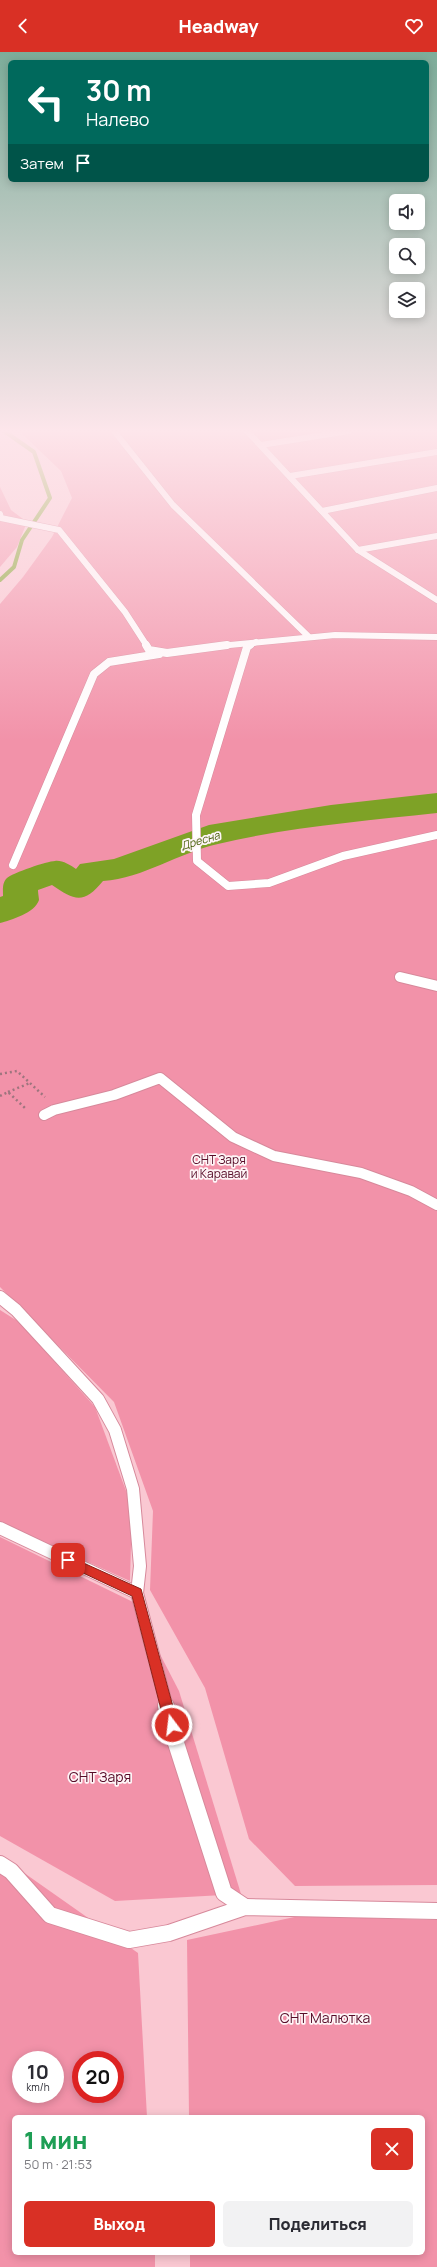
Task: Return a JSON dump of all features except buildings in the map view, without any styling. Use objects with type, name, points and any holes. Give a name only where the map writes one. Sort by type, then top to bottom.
[{"type":"lane","points":[[63,534],[125,612],[149,650],[167,653]]},
{"type":"lane","points":[[203,534],[273,604],[308,636]]},
{"type":"lane","points":[[344,534],[358,550],[436,597]]},
{"type":"lane","points":[[358,550],[437,536]]},
{"type":"lane","points":[[13,865],[68,739],[94,674],[109,662],[167,653],[308,636],[402,634],[437,637]]},
{"type":"lane","points":[[259,641],[247,647],[237,685],[196,815],[197,861],[228,886],[269,884],[343,856],[437,835]]},
{"type":"lane","points":[[400,977],[437,986]]},
{"type":"lane","points":[[44,1115],[54,1110],[114,1095],[160,1078],[233,1137],[274,1156],[361,1173],[411,1191],[437,1205]]},
{"type":"lane","points":[[0,1297],[16,1310],[98,1399],[114,1430],[133,1490],[140,1566],[137,1593],[175,1740],[224,1893],[245,1907]]},
{"type":"lane","points":[[0,1528],[137,1593]]},
{"type":"lane","points":[[0,1864],[10,1871],[50,1915],[128,1940],[169,1933],[245,1907],[437,1911]]},
{"type":"path","points":[[0,1074],[17,1071],[49,1101]]},
{"type":"path","points":[[0,1096],[30,1082]]},
{"type":"path","points":[[8,1092],[25,1108]]},
{"type":"green space","points":[[0,534],[22,534],[17,547],[0,567]]},
{"type":"green space","name":"СНТ Заря и Каравай","points":[[53,534],[437,534],[437,1885],[295,1886],[249,1839],[205,1688],[150,1590],[153,1511],[114,1402],[0,1287],[0,604],[23,577]]},
{"type":"green space","points":[[0,1310],[19,1322],[95,1407],[132,1507],[130,1581],[0,1522]]},
{"type":"green space","name":"СНТ Заря","points":[[0,1537],[133,1602],[179,1691],[241,1894],[115,1901],[0,1836]]},
{"type":"green space","points":[[0,1856],[138,1953],[147,2115],[12,2115],[12,2255],[155,2255],[155,2267],[0,2267]]},
{"type":"green space","name":"СНТ Малютка","points":[[299,1916],[437,1920],[437,2267],[190,2267],[190,2255],[425,2255],[425,2115],[189,2115],[187,1940]]},
{"type":"waterway","points":[[0,580],[14,567],[22,540],[26,534]]},
{"type":"waterway","name":"Дресна","points":[[0,912],[21,900],[20,885],[56,871],[79,887],[92,871],[119,869],[209,835],[331,815],[437,803]]},
{"type":"route","points":[[68,1560],[137,1593],[172,1725]]}]
